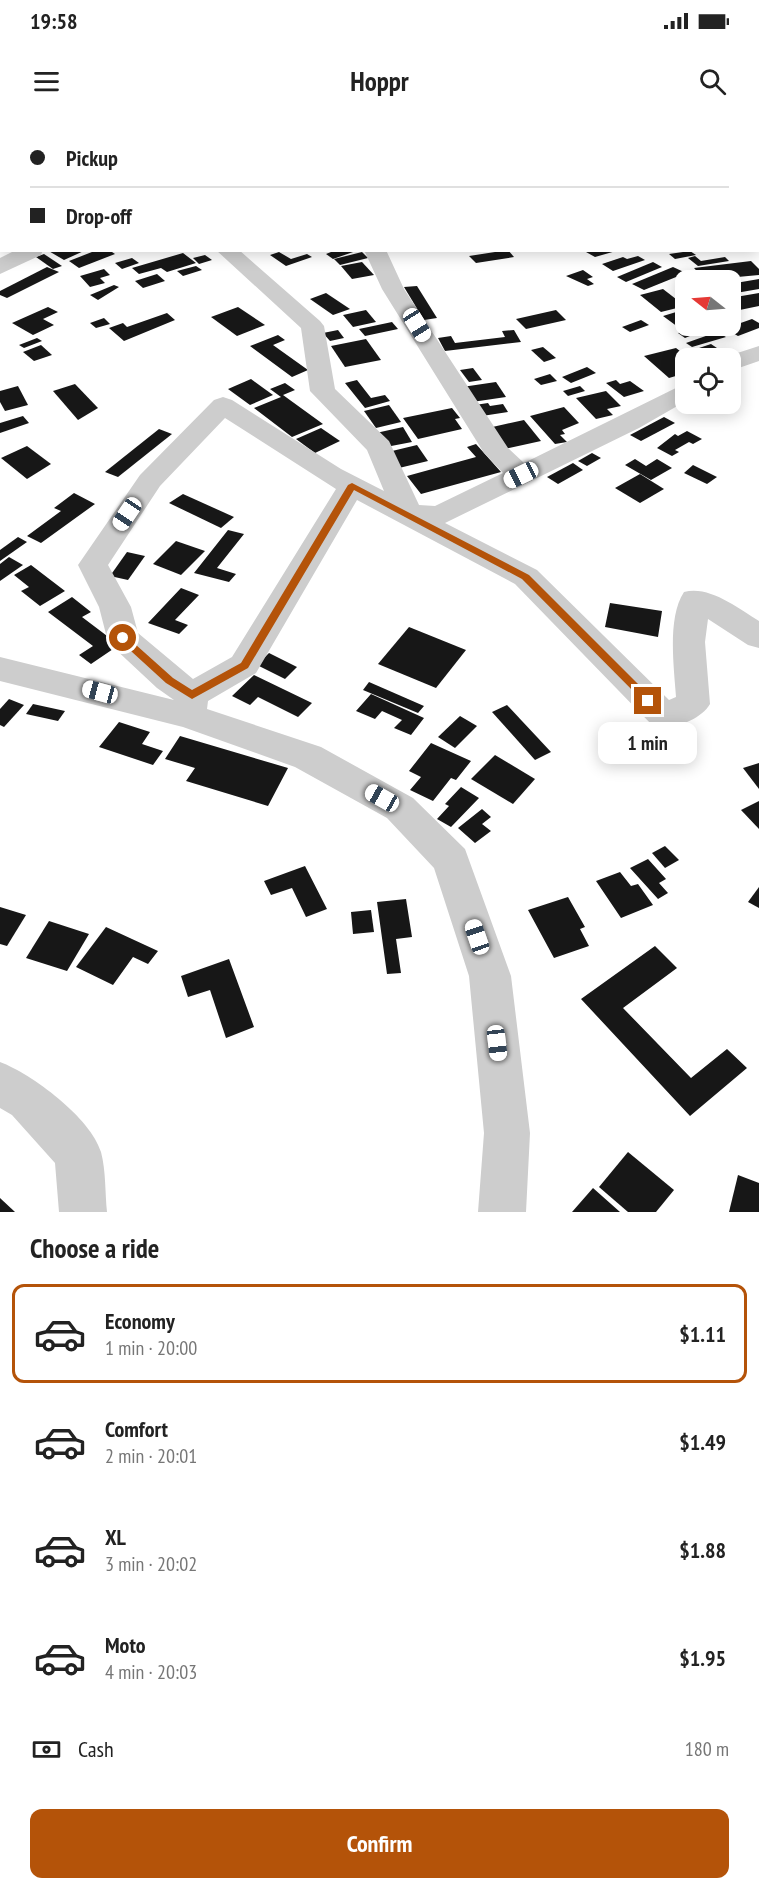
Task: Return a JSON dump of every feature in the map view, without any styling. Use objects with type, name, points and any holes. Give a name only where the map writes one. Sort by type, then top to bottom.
[{"type":"street","points":[[0,267],[29,252]]},
{"type":"street","points":[[228,252],[312,326],[323,391],[379,447],[408,514]]},
{"type":"street","points":[[376,252],[393,288],[498,453],[521,475]]},
{"type":"street","points":[[741,360],[759,353]]},
{"type":"street","points":[[408,514],[440,515],[630,422],[675,396]]},
{"type":"street","points":[[191,706],[169,680],[123,638],[115,607],[93,565],[150,481],[223,405],[331,475],[526,577],[664,716],[693,704],[689,642],[695,599],[727,615],[759,637]]},
{"type":"street","points":[[191,706],[244,665],[352,485]]},
{"type":"street","points":[[0,669],[191,706],[308,757],[400,808],[451,860],[490,976],[507,1133],[502,1212]]},
{"type":"street","points":[[0,1083],[28,1100],[78,1153],[83,1212]]},
{"type":"building","points":[[50,252],[82,252],[64,260]]},
{"type":"building","points":[[92,252],[115,254],[79,268],[69,261]]},
{"type":"building","points":[[279,252],[291,259],[307,254],[312,257],[286,266],[270,255]]},
{"type":"building","points":[[331,252],[353,252],[333,259],[326,254]]},
{"type":"building","points":[[362,252],[368,258],[340,265],[334,259]]},
{"type":"building","points":[[510,252],[514,257],[476,263],[469,256]]},
{"type":"building","points":[[586,252],[612,252],[595,257]]},
{"type":"building","points":[[692,252],[696,255],[675,259],[669,254]]},
{"type":"building","points":[[183,253],[196,263],[167,272],[161,268],[139,274],[132,268]]},
{"type":"building","points":[[44,254],[62,266],[53,269],[36,257]]},
{"type":"building","points":[[205,255],[212,260],[199,264],[193,258]]},
{"type":"building","points":[[638,256],[645,260],[613,271],[602,264],[623,257],[627,259]]},
{"type":"building","points":[[695,256],[701,261],[725,257],[729,261],[698,266],[688,258]]},
{"type":"building","points":[[132,258],[139,263],[122,269],[115,263]]},
{"type":"building","points":[[751,261],[759,269],[759,275],[741,277],[741,270],[696,270],[694,268]]},
{"type":"building","points":[[362,262],[374,275],[352,279],[341,266]]},
{"type":"building","points":[[653,262],[662,267],[626,282],[617,277]]},
{"type":"building","points":[[196,266],[202,270],[183,276],[177,271]]},
{"type":"building","points":[[47,267],[59,272],[7,298],[0,295],[0,291]]},
{"type":"building","points":[[673,267],[680,270],[675,270],[675,277],[644,290],[632,284]]},
{"type":"building","points":[[104,269],[110,275],[100,278],[105,283],[90,287],[80,276]]},
{"type":"building","points":[[583,270],[593,277],[587,279],[594,284],[588,286],[566,276]]},
{"type":"building","points":[[157,274],[165,281],[143,288],[135,281]]},
{"type":"building","points":[[759,279],[759,289],[741,292],[741,282]]},
{"type":"building","points":[[114,285],[119,287],[98,300],[90,295]]},
{"type":"building","points":[[417,286],[437,318],[424,320],[404,287]]},
{"type":"building","points":[[663,289],[675,298],[675,308],[661,312],[640,295]]},
{"type":"building","points":[[326,293],[350,309],[333,315],[310,299]]},
{"type":"building","points":[[759,293],[759,306],[741,310],[741,296]]},
{"type":"building","points":[[48,307],[58,312],[43,319],[54,325],[33,335],[12,323]]},
{"type":"building","points":[[238,307],[265,325],[237,336],[211,317]]},
{"type":"building","points":[[366,310],[376,322],[353,327],[343,315]]},
{"type":"building","points":[[556,310],[566,320],[526,329],[516,319]]},
{"type":"building","points":[[675,312],[675,325],[663,316]]},
{"type":"building","points":[[167,313],[175,320],[124,341],[109,328],[123,323],[127,327]]},
{"type":"building","points":[[104,318],[110,324],[96,328],[90,323]]},
{"type":"building","points":[[752,319],[759,323],[759,328],[741,335],[741,323]]},
{"type":"building","points":[[641,320],[649,325],[630,332],[622,327]]},
{"type":"building","points":[[392,322],[398,329],[365,336],[359,329]]},
{"type":"building","points":[[338,330],[344,338],[330,341],[323,333]]},
{"type":"building","points":[[514,330],[521,342],[445,351],[438,338],[451,336],[455,343],[505,337],[502,331]]},
{"type":"building","points":[[278,335],[285,340],[273,345],[308,370],[292,377],[250,346]]},
{"type":"building","points":[[706,336],[726,337],[692,347],[686,343]]},
{"type":"building","points":[[37,338],[42,341],[24,348],[19,345]]},
{"type":"building","points":[[366,339],[381,360],[345,367],[331,346]]},
{"type":"building","points":[[711,344],[717,348],[699,348]]},
{"type":"building","points":[[41,345],[52,355],[34,361],[23,352]]},
{"type":"building","points":[[543,347],[556,358],[544,362],[531,350]]},
{"type":"building","points":[[675,348],[675,376],[669,378],[644,356]]},
{"type":"building","points":[[587,367],[596,373],[571,383],[562,377]]},
{"type":"building","points":[[473,368],[482,380],[469,382],[460,370]]},
{"type":"building","points":[[550,374],[557,381],[541,385],[534,379]]},
{"type":"building","points":[[251,379],[273,395],[250,405],[228,389]]},
{"type":"building","points":[[357,380],[371,398],[385,395],[390,401],[365,408],[345,383]]},
{"type":"building","points":[[616,380],[620,384],[630,381],[644,391],[624,397],[606,383]]},
{"type":"building","points":[[496,382],[506,397],[472,402],[462,387]]},
{"type":"building","points":[[285,383],[295,390],[283,395],[323,424],[292,437],[254,408],[281,397],[270,389]]},
{"type":"building","points":[[75,384],[98,408],[78,420],[53,391]]},
{"type":"building","points":[[18,386],[28,405],[5,411],[0,402],[0,391]]},
{"type":"building","points":[[580,386],[585,391],[568,396],[563,391]]},
{"type":"building","points":[[606,391],[621,406],[607,409],[613,415],[596,419],[576,398]]},
{"type":"building","points":[[488,403],[490,406],[503,404],[508,412],[482,416],[475,405]]},
{"type":"building","points":[[389,405],[401,422],[376,428],[364,411]]},
{"type":"building","points":[[564,407],[579,423],[562,430],[565,434],[560,435],[567,442],[555,444],[530,416]]},
{"type":"building","points":[[452,408],[460,418],[455,419],[462,429],[418,439],[403,418]]},
{"type":"building","points":[[23,416],[29,423],[0,433],[0,423]]},
{"type":"building","points":[[664,417],[675,423],[641,441],[630,435]]},
{"type":"building","points":[[524,420],[541,441],[504,449],[488,428]]},
{"type":"building","points":[[403,427],[412,442],[386,447],[376,433]]},
{"type":"building","points":[[321,428],[340,441],[315,453],[296,439]]},
{"type":"building","points":[[159,429],[172,434],[118,477],[105,472]]},
{"type":"building","points":[[687,431],[702,439],[693,444],[689,442],[675,450],[679,452],[672,456],[657,448],[675,434],[678,436]]},
{"type":"building","points":[[476,444],[501,472],[421,494],[407,476],[476,457],[467,447]]},
{"type":"building","points":[[417,445],[428,461],[399,468],[388,452]]},
{"type":"building","points":[[27,446],[51,464],[27,479],[1,458]]},
{"type":"building","points":[[592,453],[601,458],[587,466],[578,461]]},
{"type":"building","points":[[635,459],[646,466],[657,459],[672,468],[651,480],[625,465]]},
{"type":"building","points":[[573,463],[583,470],[558,484],[547,477]]},
{"type":"building","points":[[693,465],[717,477],[707,484],[684,473]]},
{"type":"building","points":[[640,474],[664,489],[640,503],[615,488]]},
{"type":"building","points":[[74,493],[95,504],[41,543],[27,536],[61,511],[54,508]]},
{"type":"building","points":[[183,494],[234,517],[221,528],[169,503]]},
{"type":"building","points":[[228,530],[244,534],[217,568],[236,574],[229,582],[194,573]]},
{"type":"building","points":[[18,537],[27,542],[0,561],[0,550]]},
{"type":"building","points":[[176,541],[205,551],[181,575],[153,564]]},
{"type":"building","points":[[127,552],[145,556],[128,580],[110,576]]},
{"type":"building","points":[[9,557],[23,565],[0,581],[0,564]]},
{"type":"building","points":[[31,565],[65,591],[40,606],[21,591],[29,587],[14,575]]},
{"type":"building","points":[[181,588],[199,595],[175,620],[188,625],[179,634],[148,623]]},
{"type":"building","points":[[72,597],[91,612],[82,617],[119,645],[91,664],[79,655],[93,646],[48,612]]},
{"type":"building","points":[[610,603],[662,611],[658,637],[605,627]]},
{"type":"building","points":[[409,627],[466,650],[436,688],[378,664]]},
{"type":"building","points":[[269,653],[297,667],[285,679],[257,665]]},
{"type":"building","points":[[254,675],[312,703],[298,717],[258,697],[250,705],[232,696]]},
{"type":"building","points":[[369,682],[424,706],[418,713],[363,690]]},
{"type":"building","points":[[371,694],[424,718],[411,735],[394,728],[402,720],[382,711],[375,719],[356,711]]},
{"type":"building","points":[[9,699],[24,705],[4,727],[0,725],[0,709]]},
{"type":"building","points":[[33,704],[65,711],[58,721],[26,714]]},
{"type":"building","points":[[507,705],[551,752],[535,760],[492,712]]},
{"type":"building","points":[[460,716],[477,726],[455,748],[438,737]]},
{"type":"building","points":[[119,722],[150,732],[142,744],[163,751],[153,765],[99,747]]},
{"type":"building","points":[[180,736],[288,768],[268,806],[186,781],[195,768],[165,759]]},
{"type":"building","points":[[431,743],[471,761],[456,780],[451,778],[433,801],[410,790],[421,777],[409,771]]},
{"type":"building","points":[[495,755],[535,779],[513,804],[471,779]]},
{"type":"building","points":[[759,763],[759,789],[743,768]]},
{"type":"building","points":[[461,787],[479,798],[451,827],[437,819],[449,806],[445,804]]},
{"type":"building","points":[[759,801],[759,829],[741,810]]},
{"type":"building","points":[[482,809],[491,817],[482,824],[491,831],[475,843],[458,828]]},
{"type":"building","points":[[665,846],[679,860],[665,868],[652,853]]},
{"type":"building","points":[[648,859],[666,879],[659,883],[668,893],[658,899],[630,868]]},
{"type":"building","points":[[305,866],[327,909],[306,917],[292,888],[271,895],[264,881]]},
{"type":"building","points":[[620,872],[631,886],[638,884],[653,905],[621,918],[596,881]]},
{"type":"building","points":[[759,887],[759,908],[748,902]]},
{"type":"building","points":[[568,897],[585,927],[580,929],[589,946],[554,958],[528,910]]},
{"type":"building","points":[[406,899],[412,937],[396,939],[401,973],[387,974],[377,902]]},
{"type":"building","points":[[0,907],[26,915],[7,946],[0,944]]},
{"type":"building","points":[[371,910],[374,932],[353,934],[351,912]]},
{"type":"building","points":[[49,921],[89,934],[67,971],[26,958]]},
{"type":"building","points":[[106,927],[158,951],[148,964],[133,957],[113,985],[76,967]]},
{"type":"building","points":[[655,946],[677,968],[623,1008],[691,1078],[727,1049],[747,1068],[690,1116],[581,999]]},
{"type":"building","points":[[229,959],[254,1027],[226,1038],[210,990],[188,997],[181,976]]},
{"type":"building","points":[[628,1152],[674,1190],[656,1212],[628,1212],[599,1187]]},
{"type":"building","points":[[738,1175],[759,1183],[759,1212],[729,1212]]},
{"type":"building","points":[[593,1188],[620,1212],[572,1212]]},
{"type":"building","points":[[0,1198],[15,1212],[0,1212]]},
{"type":"route","points":[[123,638],[169,680],[192,695],[244,665],[352,485],[526,577],[648,701]]}]
